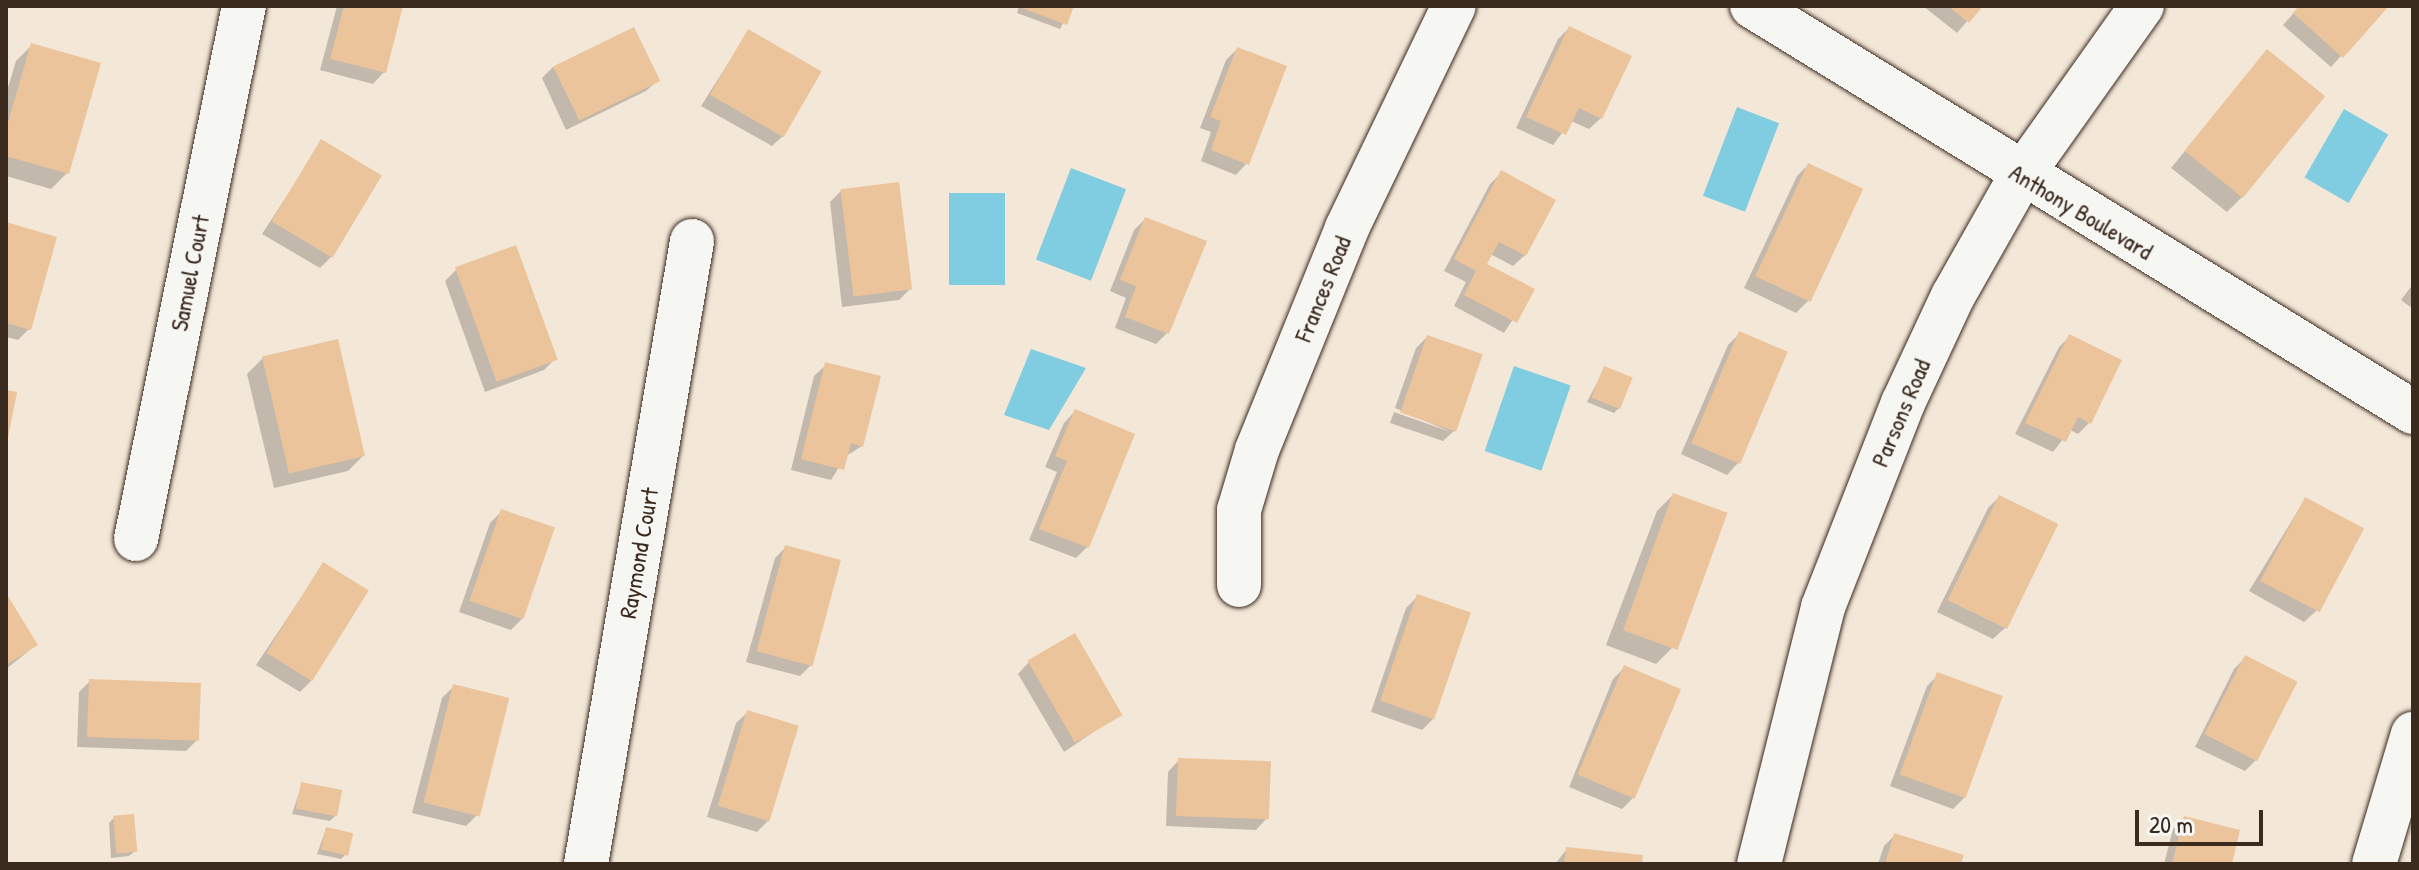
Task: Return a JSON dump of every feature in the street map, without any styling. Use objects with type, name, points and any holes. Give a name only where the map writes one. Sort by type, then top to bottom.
[{"type":"street","name":"Samuel Court","points":[[136,539],[244,6]]},
{"type":"street","name":"Frances Road","points":[[1239,585],[1239,510],[1257,450],[1347,228],[1454,6]]},
{"type":"street","name":"Anthony Boulevard","points":[[1752,6],[2021,176],[2413,412]]},
{"type":"street","name":"Parsons Road","points":[[1759,864],[1823,607],[1903,403],[1953,296],[2021,176],[2142,6]]},
{"type":"street","name":"Raymond Court","points":[[586,864],[692,241]]},
{"type":"street","points":[[2374,864],[2413,734]]},
{"type":"water","points":[[1737,107],[1779,123],[1745,212],[1703,196]]},
{"type":"water","points":[[2344,109],[2388,134],[2349,203],[2304,177]]},
{"type":"water","points":[[1071,168],[1126,189],[1091,281],[1036,259]]},
{"type":"water","points":[[949,193],[1005,193],[1005,285],[949,285]]},
{"type":"water","points":[[1031,349],[1086,368],[1049,430],[1004,415]]},
{"type":"water","points":[[1514,366],[1571,386],[1541,471],[1485,451]]},
{"type":"building","points":[[344,6],[403,6],[386,73],[330,59]]},
{"type":"building","points":[[1017,6],[1074,6],[1067,25]]},
{"type":"building","points":[[1948,6],[1983,6],[1969,23]]},
{"type":"building","points":[[2299,6],[2389,6],[2343,58],[2293,13]]},
{"type":"building","points":[[1569,26],[1632,56],[1602,119],[1579,108],[1566,135],[1526,117]]},
{"type":"building","points":[[634,27],[660,81],[579,120],[553,66]]},
{"type":"building","points":[[748,29],[822,72],[784,137],[710,95]]},
{"type":"building","points":[[31,43],[101,63],[69,174],[6,156],[6,129]]},
{"type":"building","points":[[1237,47],[1287,66],[1249,165],[1211,150],[1221,121],[1210,117]]},
{"type":"building","points":[[2267,49],[2325,96],[2243,198],[2185,151]]},
{"type":"building","points":[[321,139],[382,176],[332,258],[272,221]]},
{"type":"building","points":[[1808,163],[1863,189],[1810,302],[1755,276]]},
{"type":"building","points":[[1501,170],[1556,200],[1526,256],[1499,242],[1487,264],[1535,289],[1517,323],[1464,295],[1476,271],[1454,259]]},
{"type":"building","points":[[899,182],[912,289],[854,296],[840,189]]},
{"type":"building","points":[[1145,217],[1207,241],[1169,334],[1125,317],[1136,286],[1120,280]]},
{"type":"building","points":[[6,222],[57,237],[31,330],[6,323]]},
{"type":"building","points":[[516,245],[558,360],[497,382],[455,267]]},
{"type":"building","points":[[1739,331],[1788,352],[1740,464],[1691,443]]},
{"type":"building","points":[[2069,334],[2122,360],[2091,424],[2078,417],[2066,442],[2025,423]]},
{"type":"building","points":[[1427,335],[1483,354],[1456,432],[1400,413]]},
{"type":"building","points":[[338,339],[365,456],[289,473],[262,357]]},
{"type":"building","points":[[825,362],[881,376],[863,447],[851,443],[844,470],[801,459]]},
{"type":"building","points":[[1604,366],[1633,378],[1620,409],[1591,398]]},
{"type":"building","points":[[6,390],[17,392],[7,443],[6,442]]},
{"type":"building","points":[[1075,409],[1135,434],[1089,548],[1039,529],[1067,461],[1055,456]]},
{"type":"building","points":[[1673,493],[1728,513],[1678,650],[1623,630]]},
{"type":"building","points":[[1999,495],[2058,524],[2007,629],[1948,600]]},
{"type":"building","points":[[2305,497],[2364,528],[2320,612],[2260,581]]},
{"type":"building","points":[[501,509],[555,528],[523,619],[469,601]]},
{"type":"building","points":[[785,545],[841,560],[813,666],[757,651]]},
{"type":"building","points":[[323,562],[369,591],[312,681],[266,653]]},
{"type":"building","points":[[6,593],[38,645],[6,665]]},
{"type":"building","points":[[1417,594],[1471,613],[1434,719],[1380,701]]},
{"type":"building","points":[[1075,633],[1122,715],[1075,743],[1027,660]]},
{"type":"building","points":[[2245,655],[2298,682],[2257,761],[2205,734]]},
{"type":"building","points":[[1624,665],[1681,689],[1635,799],[1578,775]]},
{"type":"building","points":[[1937,672],[2003,696],[1965,798],[1900,774]]},
{"type":"building","points":[[89,679],[201,683],[199,741],[87,737]]},
{"type":"building","points":[[453,684],[509,698],[480,816],[423,802]]},
{"type":"building","points":[[747,710],[799,726],[769,821],[718,806]]},
{"type":"building","points":[[1178,758],[1271,761],[1269,819],[1176,816]]},
{"type":"building","points":[[301,782],[342,790],[337,817],[296,809]]},
{"type":"building","points":[[134,814],[137,852],[116,854],[113,816]]},
{"type":"building","points":[[2184,816],[2240,830],[2232,864],[2172,864]]},
{"type":"building","points":[[326,827],[353,833],[348,856],[321,849]]},
{"type":"building","points":[[1894,833],[1964,855],[1961,864],[1885,864]]},
{"type":"building","points":[[1566,847],[1643,855],[1642,864],[1564,864]]}]
